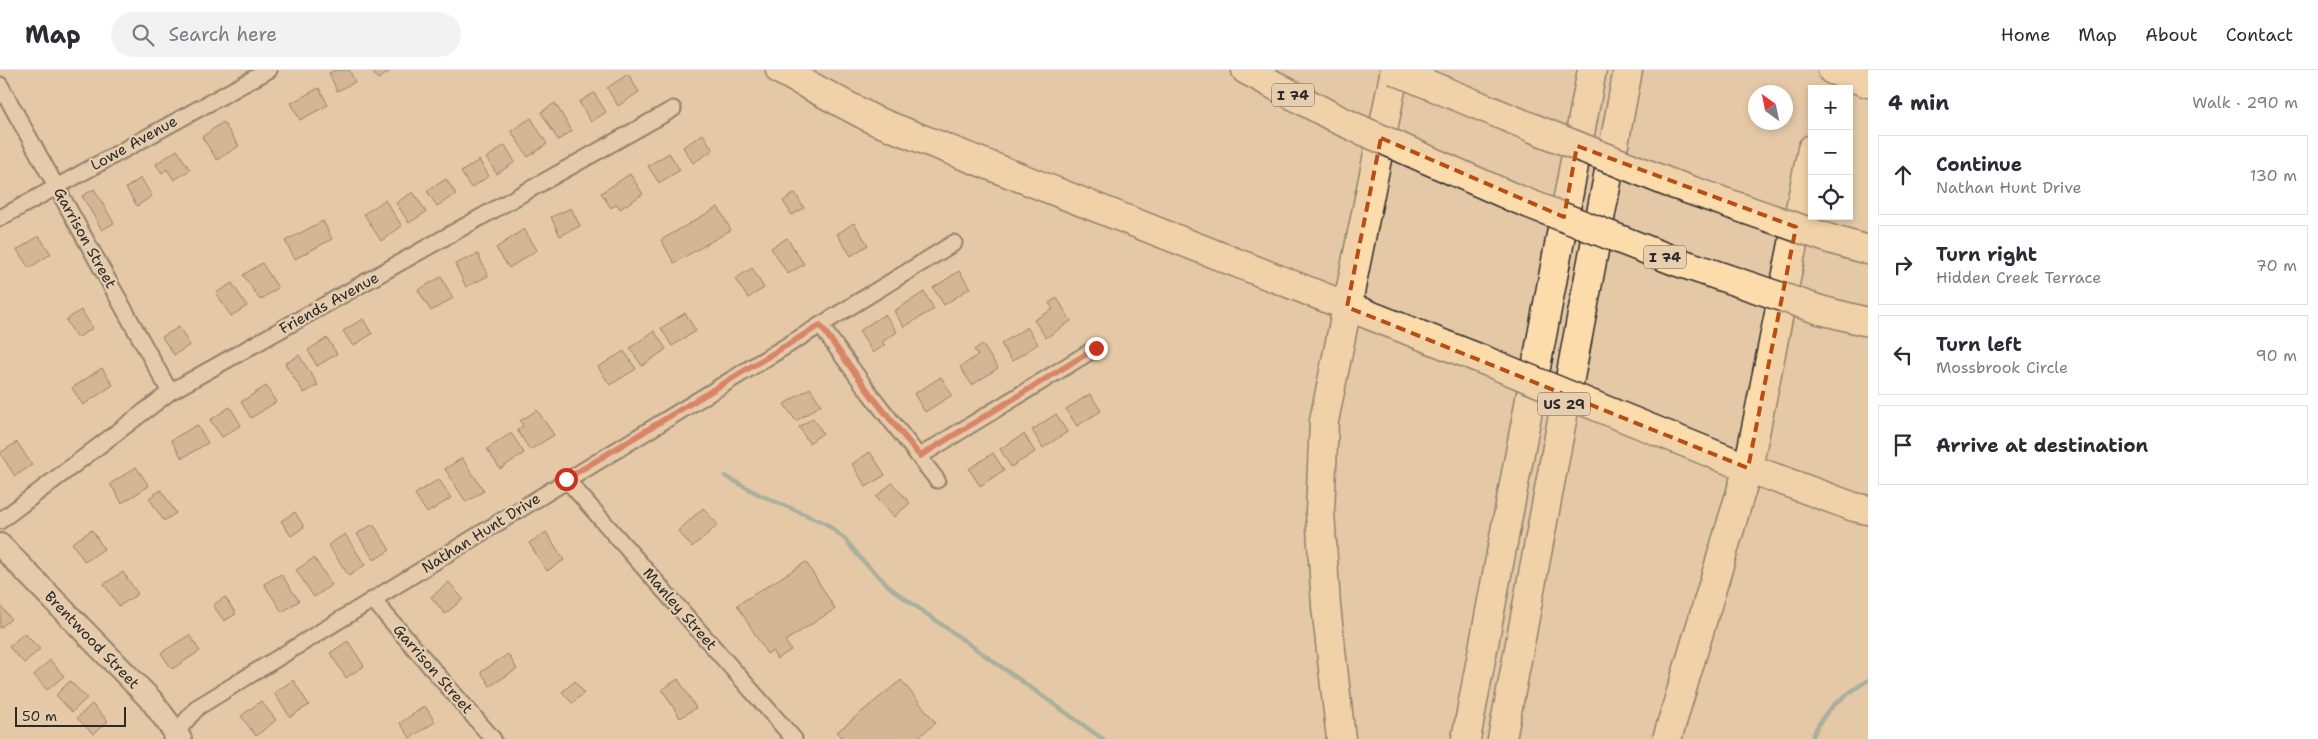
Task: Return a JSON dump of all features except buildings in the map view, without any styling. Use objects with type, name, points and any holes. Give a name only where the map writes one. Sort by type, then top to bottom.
[{"type":"highway","points":[[780,70],[874,120],[1486,361],[1748,468],[1854,507],[1868,510]]},
{"type":"highway","name":"I 74","points":[[1246,70],[1339,120],[1512,197],[1675,261],[1820,310],[1868,322]]},
{"type":"highway","points":[[1342,739],[1326,606],[1320,512],[1324,421],[1395,70],[1667,182],[1830,239],[1868,250]]},
{"type":"highway","name":"US 29","points":[[1466,739],[1592,70]]},
{"type":"highway","name":"US 29","points":[[1502,739],[1628,70]]},
{"type":"highway","points":[[1825,85],[1828,70]]},
{"type":"highway","points":[[1832,70],[1868,83]]},
{"type":"highway","points":[[1667,739],[1748,468],[1808,169]]},
{"type":"highway","points":[[1322,739],[1326,606]]},
{"type":"main road","name":"Brentwood Street","points":[[0,544],[152,701],[175,737]]},
{"type":"street","name":"Lowe Avenue","points":[[0,218],[263,71]]},
{"type":"street","name":"Garrison Street","points":[[0,85],[170,392]]},
{"type":"street","name":"Friends Avenue","points":[[0,521],[170,392],[673,109]]},
{"type":"street","name":"Nathan Hunt Drive","points":[[175,737],[198,707],[566,479],[954,243]]},
{"type":"street","points":[[820,325],[937,480]]},
{"type":"street","points":[[920,456],[1096,348]]},
{"type":"street","name":"Manley Street","points":[[566,479],[794,739]]},
{"type":"street","name":"Garrison Street","points":[[373,600],[493,739]]},
{"type":"highlighted area","points":[[1381,138],[1564,217],[1577,146],[1796,227],[1748,468],[1347,307]]},
{"type":"waterway","points":[[725,476],[760,495],[825,523],[845,539],[861,559],[893,590],[1103,739]]},
{"type":"waterway","points":[[1812,739],[1821,720],[1834,705],[1868,680]]},
{"type":"route","points":[[566,479],[820,325],[871,395],[920,456],[1096,348]]}]
